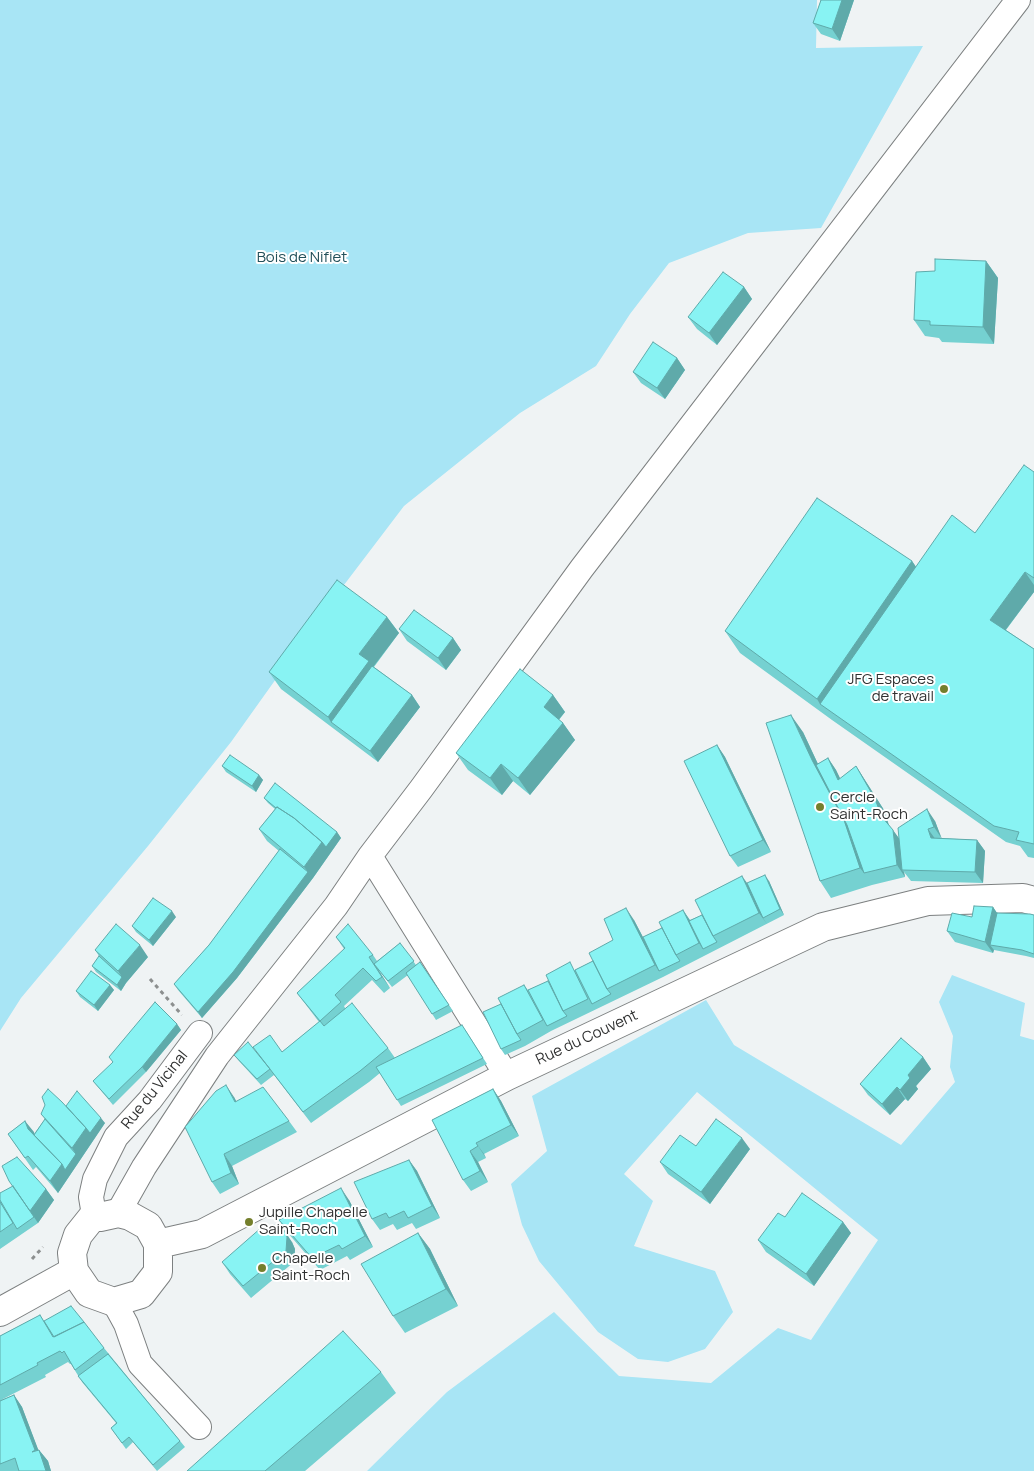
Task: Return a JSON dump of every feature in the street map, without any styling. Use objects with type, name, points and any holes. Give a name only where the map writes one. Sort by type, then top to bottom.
[{"type":"street","points":[[106,1214],[130,1216],[148,1226],[158,1244],[158,1272],[141,1294],[114,1302],[90,1293],[74,1271],[72,1253],[78,1235],[106,1214],[144,1167],[217,1056],[336,906],[370,856],[582,568],[1018,0]]},
{"type":"street","points":[[370,856],[507,1076]]},
{"type":"street","name":"Rue du Couvent","points":[[158,1244],[202,1234],[507,1076],[823,928],[928,901],[1023,898],[1034,901]]},
{"type":"street","name":"Rue du Vicinal","points":[[106,1214],[91,1197],[95,1179],[116,1137],[150,1100],[200,1034]]},
{"type":"street","points":[[0,1312],[74,1271]]},
{"type":"street","points":[[114,1302],[126,1324],[140,1364],[198,1427]]},
{"type":"path","points":[[150,979],[200,1034]]},
{"type":"green space","name":"Bois de Nifiet","points":[[0,0],[817,0],[816,48],[923,46],[821,228],[748,233],[669,263],[630,314],[596,366],[520,413],[404,506],[328,606],[231,742],[148,846],[21,998],[0,1031]]},
{"type":"green space","points":[[952,975],[1025,1003],[1020,1036],[1034,1040],[1034,1471],[367,1471],[447,1392],[554,1312],[619,1376],[711,1383],[778,1328],[811,1340],[878,1240],[697,1092],[624,1174],[653,1201],[634,1246],[715,1271],[733,1312],[705,1349],[668,1362],[638,1359],[598,1332],[539,1261],[522,1225],[511,1184],[547,1151],[532,1096],[706,1000],[734,1045],[901,1145],[955,1082],[950,1067],[953,1036],[939,1002]]},
{"type":"building","points":[[821,0],[842,0],[832,29],[813,23]]},
{"type":"building","points":[[935,259],[986,261],[983,327],[930,325],[930,321],[914,320],[916,272],[935,271]]},
{"type":"building","points":[[723,272],[744,287],[709,333],[688,317]]},
{"type":"building","points":[[653,342],[677,358],[657,388],[633,372]]},
{"type":"building","name":"JFG Espaces de travail","points":[[1024,465],[1034,472],[1034,578],[1025,572],[990,620],[1034,649],[1034,844],[1016,840],[1019,832],[994,826],[820,704],[952,515],[975,533]]},
{"type":"building","points":[[817,498],[912,561],[817,699],[725,631]]},
{"type":"building","points":[[337,580],[387,617],[359,654],[369,661],[328,717],[269,672]]},
{"type":"building","points":[[414,610],[453,638],[438,658],[399,629]]},
{"type":"building","points":[[372,666],[412,695],[370,751],[331,722]]},
{"type":"building","points":[[520,669],[553,695],[544,707],[563,723],[518,778],[501,764],[490,778],[456,753]]},
{"type":"building","name":"Cercle Saint-Roch","points":[[791,715],[812,760],[844,820],[860,868],[820,881],[766,723]]},
{"type":"building","points":[[717,745],[763,840],[730,856],[684,761]]},
{"type":"building","points":[[230,755],[259,775],[252,786],[222,766]]},
{"type":"building","points":[[828,758],[838,780],[856,766],[875,799],[882,817],[893,830],[897,865],[864,873],[847,825],[816,765]]},
{"type":"building","points":[[275,783],[337,832],[326,847],[294,818],[276,808],[264,798]]},
{"type":"building","points":[[277,807],[294,818],[322,842],[304,867],[259,829]]},
{"type":"building","points":[[927,809],[934,827],[928,829],[931,838],[977,840],[975,872],[902,870],[898,828]]},
{"type":"building","points":[[280,849],[308,872],[233,972],[198,1012],[174,984],[209,945]]},
{"type":"building","points":[[765,875],[780,909],[763,918],[747,883]]},
{"type":"building","points":[[742,876],[759,913],[713,936],[695,900]]},
{"type":"building","points":[[153,898],[172,911],[149,940],[132,926]]},
{"type":"building","points":[[974,906],[993,907],[985,942],[947,931],[952,913],[972,917]]},
{"type":"building","points":[[626,908],[655,965],[607,989],[589,953],[613,940],[604,919]]},
{"type":"building","points":[[683,910],[699,943],[676,955],[659,922]]},
{"type":"building","points":[[997,913],[1034,915],[1034,954],[1022,950],[990,945]]},
{"type":"building","points":[[702,915],[717,942],[703,949],[689,921]]},
{"type":"building","points":[[116,924],[140,945],[118,971],[95,950]]},
{"type":"building","points":[[348,924],[373,955],[369,957],[382,977],[376,981],[363,968],[335,995],[341,1002],[320,1021],[297,993],[345,948],[336,937]]},
{"type":"building","points":[[662,928],[680,961],[659,971],[643,937]]},
{"type":"building","points":[[400,943],[414,961],[388,981],[374,964]]},
{"type":"building","points":[[99,956],[122,977],[117,985],[92,966]]},
{"type":"building","points":[[593,961],[611,994],[592,1004],[575,970]]},
{"type":"building","points":[[420,962],[449,1005],[432,1014],[406,973]]},
{"type":"building","points":[[570,962],[588,999],[563,1011],[546,975]]},
{"type":"building","points":[[91,971],[110,985],[94,1005],[76,991]]},
{"type":"building","points":[[548,981],[567,1016],[547,1026],[528,990]]},
{"type":"building","points":[[524,985],[543,1020],[517,1034],[498,998]]},
{"type":"building","points":[[155,1002],[177,1024],[142,1067],[109,1099],[93,1081],[113,1062],[109,1057]]},
{"type":"building","points":[[352,1003],[388,1048],[360,1071],[303,1112],[253,1047],[270,1035],[282,1052],[320,1021],[324,1026]]},
{"type":"building","points":[[501,1004],[521,1040],[501,1049],[483,1012]]},
{"type":"building","points":[[462,1025],[483,1058],[397,1100],[376,1067]]},
{"type":"building","points":[[901,1038],[923,1057],[908,1075],[910,1078],[900,1090],[897,1087],[882,1104],[860,1084]]},
{"type":"building","points":[[248,1042],[270,1069],[257,1079],[234,1055]]},
{"type":"building","points":[[226,1085],[235,1102],[263,1087],[289,1121],[224,1154],[231,1173],[212,1182],[185,1127],[216,1091]]},
{"type":"building","points":[[48,1089],[86,1128],[72,1148],[41,1114],[45,1105],[42,1097]]},
{"type":"building","points":[[493,1089],[511,1125],[476,1143],[478,1146],[470,1151],[480,1171],[463,1180],[432,1120]]},
{"type":"building","points":[[77,1091],[101,1118],[90,1133],[66,1106]]},
{"type":"building","points":[[45,1119],[76,1154],[65,1170],[62,1164],[34,1135]]},
{"type":"building","points":[[716,1119],[742,1138],[701,1192],[660,1162],[680,1135],[696,1146]]},
{"type":"building","points":[[25,1121],[28,1129],[62,1164],[50,1181],[28,1156],[25,1158],[8,1134]]},
{"type":"building","points":[[17,1157],[46,1189],[30,1211],[9,1181],[2,1166]]},
{"type":"building","points":[[409,1160],[432,1206],[408,1218],[404,1211],[389,1218],[386,1213],[372,1219],[354,1182]]},
{"type":"building","points":[[13,1186],[34,1217],[17,1229],[0,1200],[0,1193]]},
{"type":"building","points":[[341,1188],[365,1236],[342,1249],[339,1245],[312,1258],[279,1220]]},
{"type":"building","points":[[802,1193],[843,1222],[806,1274],[758,1240],[778,1213],[785,1217]]},
{"type":"building","points":[[0,1202],[13,1223],[0,1232]]},
{"type":"building","points":[[274,1225],[284,1230],[287,1237],[286,1251],[243,1286],[222,1262],[262,1227]]},
{"type":"building","points":[[418,1233],[446,1289],[393,1316],[361,1264]]},
{"type":"building","points":[[71,1306],[84,1322],[54,1337],[44,1321]]},
{"type":"building","points":[[40,1315],[53,1337],[84,1322],[104,1348],[75,1370],[64,1351],[62,1353],[60,1351],[0,1385],[0,1336]]},
{"type":"building","points":[[343,1331],[381,1372],[265,1471],[187,1471]]},
{"type":"building","points":[[108,1354],[180,1441],[153,1465],[129,1437],[122,1443],[111,1428],[117,1423],[78,1376]]},
{"type":"building","points":[[14,1395],[35,1450],[32,1452],[39,1450],[46,1471],[19,1471],[15,1458],[0,1464],[0,1401]]},
{"type":"place","name":"JFG Espaces de travail","points":[[944,689]]},
{"type":"place","name":"Cercle Saint-Roch","points":[[820,807]]},
{"type":"place","name":"Jupille Chapelle Saint-Roch","points":[[249,1222]]},
{"type":"place","name":"Chapelle Saint-Roch","points":[[262,1268]]}]
